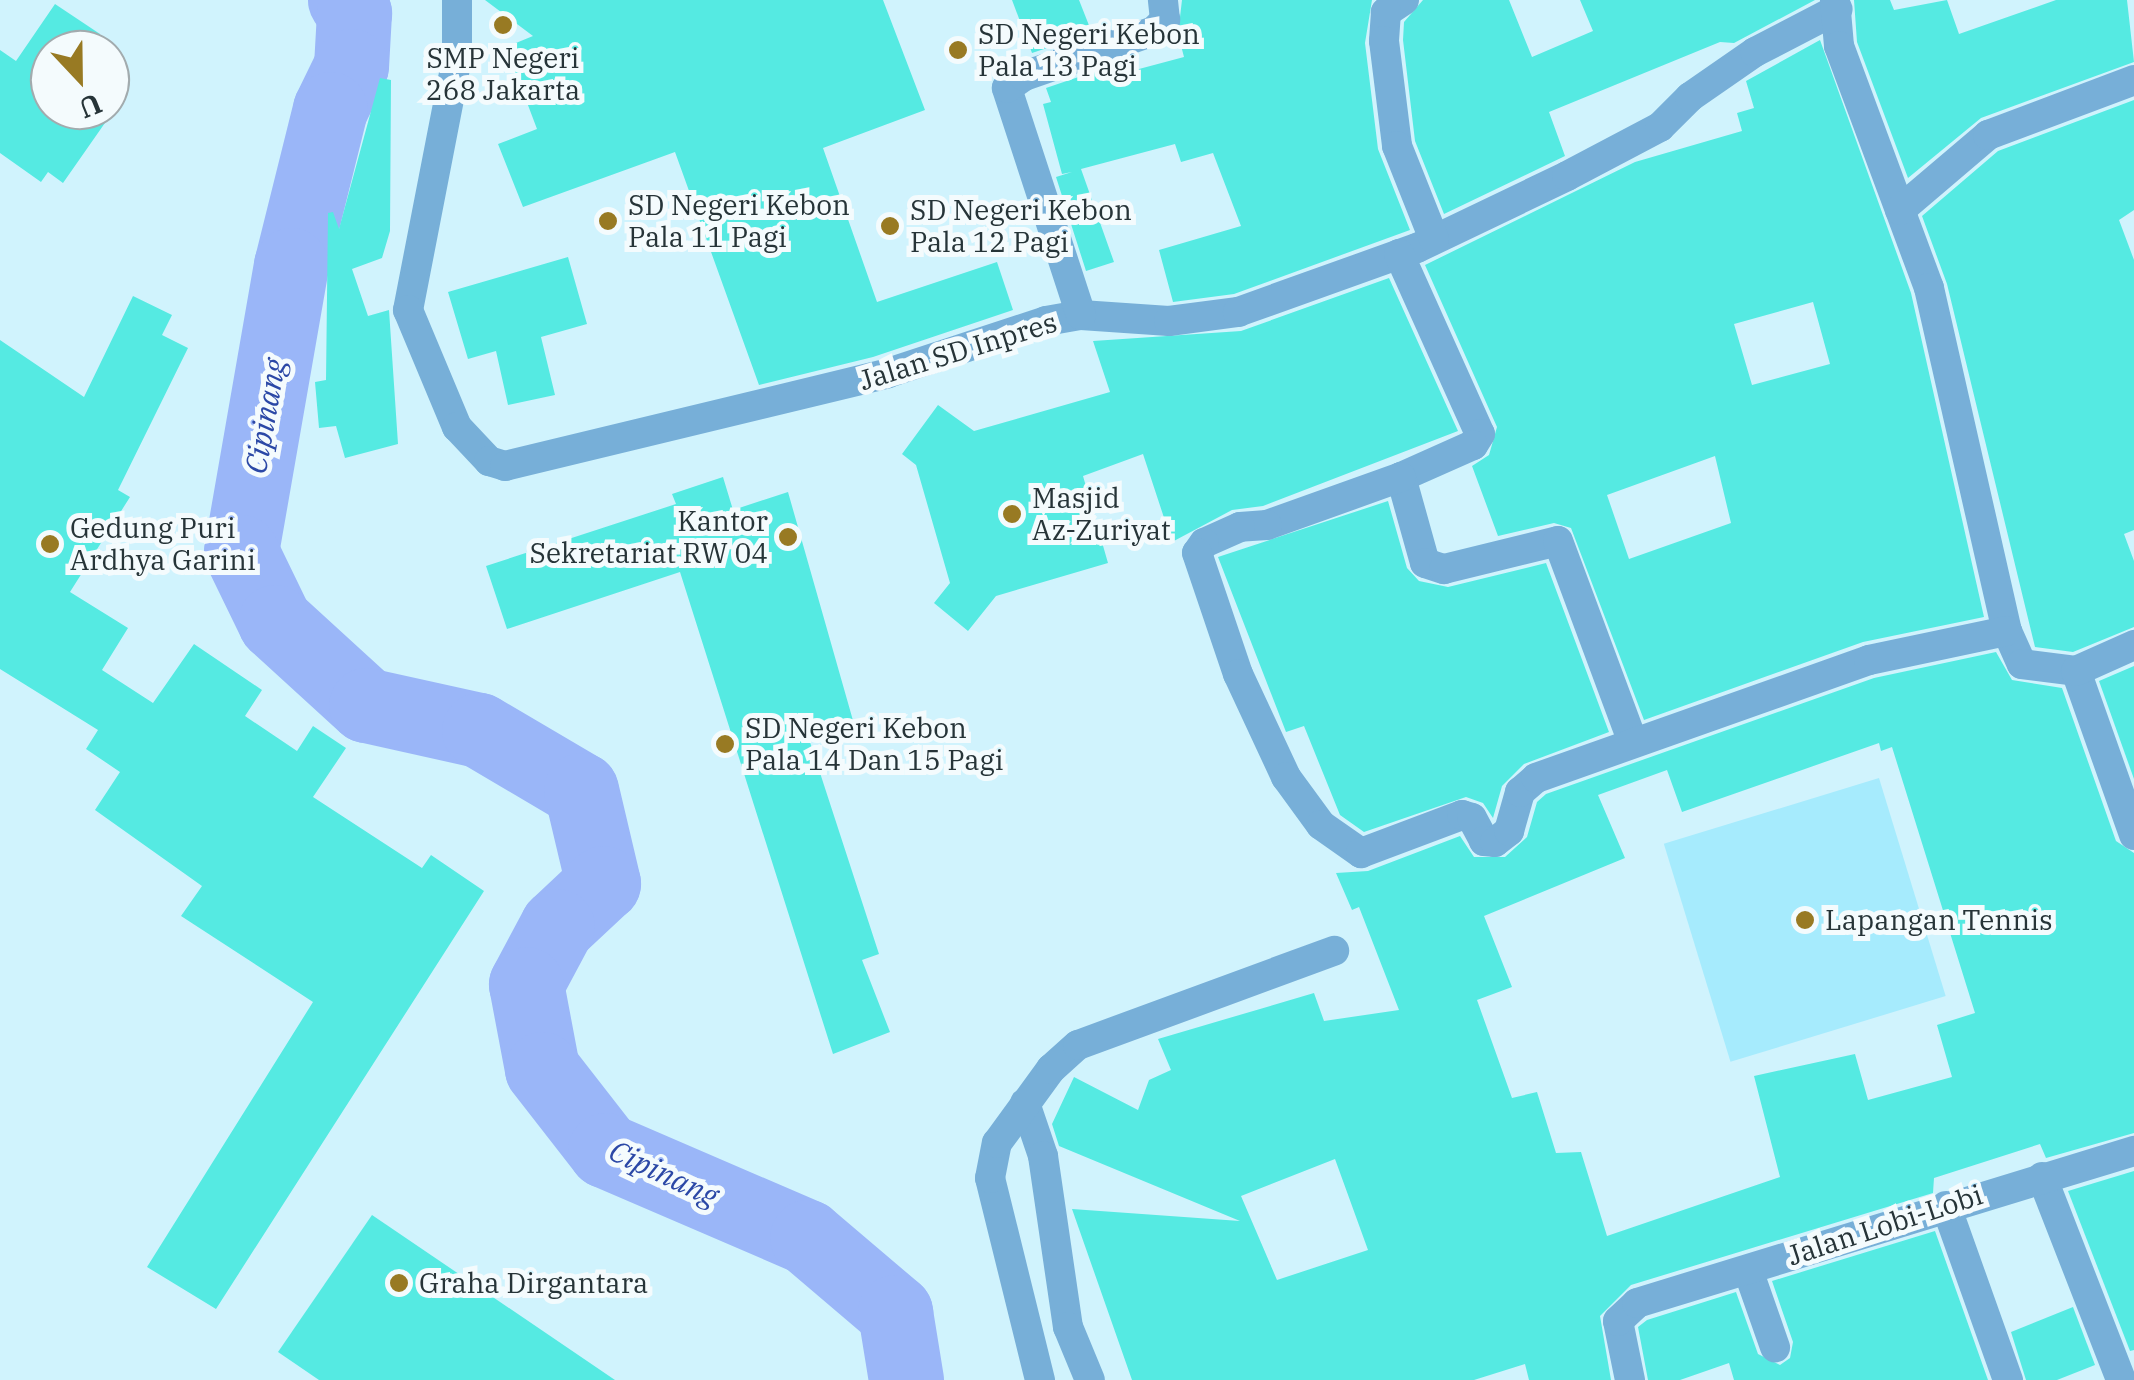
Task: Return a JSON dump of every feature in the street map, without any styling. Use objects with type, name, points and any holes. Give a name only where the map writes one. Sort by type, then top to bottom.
[{"type":"street","name":"Jalan SD Inpres","points":[[457,0],[457,58],[408,310],[457,426],[489,461],[506,466],[678,429],[888,373],[1008,330],[1080,315],[1169,321],[1238,312],[1434,239],[1660,128],[1690,97],[1755,52],[1837,5]]},
{"type":"street","points":[[1080,315],[1008,88],[1154,31],[1165,20],[1163,0]]},
{"type":"street","points":[[1404,0],[1386,12],[1384,41],[1394,129],[1434,239]]},
{"type":"street","points":[[1837,5],[1839,46],[1928,288],[2007,631],[2022,664],[2076,672],[2134,645]]},
{"type":"street","points":[[1900,210],[1988,135],[2134,80]]},
{"type":"street","points":[[1399,254],[1480,434],[1473,444],[1401,477],[1267,525],[1240,527],[1204,543],[1197,553],[1263,733],[1321,825],[1361,853],[1466,815],[1484,841],[1494,842],[1509,831],[1520,792],[1528,783],[1869,660],[2007,631]]},
{"type":"street","points":[[1401,477],[1430,567],[1558,541],[1633,743]]},
{"type":"street","points":[[2076,672],[2134,835]]},
{"type":"street","points":[[1040,1380],[990,1178],[997,1143],[1025,1103],[1078,1045],[1334,950]]},
{"type":"street","points":[[1025,1103],[1043,1156],[1068,1327],[1090,1380]]},
{"type":"street","name":"Jalan Lobi-Lobi","points":[[1630,1380],[1618,1321],[1637,1303],[2134,1151]]},
{"type":"street","points":[[2042,1176],[2121,1380]]},
{"type":"street","points":[[1946,1206],[2008,1380]]},
{"type":"street","points":[[1748,1270],[1775,1347]]},
{"type":"shaded area","name":"Lapangan Tennis","points":[[1879,778],[1946,996],[1730,1062],[1664,844]]},
{"type":"building","points":[[485,0],[883,0],[925,110],[823,148],[877,302],[997,262],[1013,310],[873,357],[759,385],[675,152],[523,207],[498,144],[537,129],[506,47],[533,36]]},
{"type":"building","points":[[1012,0],[1079,0],[1092,33],[1032,53]]},
{"type":"building","points":[[1182,0],[1372,0],[1365,43],[1378,149],[1410,230],[1234,294],[1173,302],[1159,250],[1241,226],[1213,153],[1181,162],[1175,144],[1081,169],[1114,262],[1086,271],[1056,177],[1072,172],[1062,174],[1043,104],[1051,102],[1046,88],[1105,68],[1109,77],[1184,57],[1178,34]]},
{"type":"building","points":[[1423,0],[1509,0],[1532,57],[1593,31],[1580,0],[1815,0],[1734,43],[1720,42],[1549,112],[1565,156],[1444,214],[1415,141],[1403,40],[1404,22]]},
{"type":"building","points":[[1854,0],[1890,0],[1894,10],[1947,0],[1959,34],[2056,0],[2127,0],[2134,62],[1981,118],[1908,178],[1857,42]]},
{"type":"building","points":[[55,4],[94,30],[37,30]]},
{"type":"building","points":[[1820,40],[1911,293],[1984,617],[1863,642],[1644,720],[1571,528],[1554,523],[1498,536],[1472,466],[1489,455],[1497,427],[1425,265],[1635,162],[1742,131],[1737,113],[1754,108],[1746,81]],"holes":[[[1813,302],[1830,364],[1752,385],[1734,324]],[[1715,456],[1731,523],[1629,559],[1607,495]]]},
{"type":"building","points":[[30,41],[30,130],[100,130],[63,183],[48,172],[41,182],[0,153],[0,50],[16,61]]},
{"type":"building","points":[[380,78],[391,80],[390,231],[382,258],[352,269],[368,316],[389,310],[398,444],[345,458],[336,426],[319,428],[315,382],[326,380],[328,213],[333,212],[339,229]]},
{"type":"building","points":[[2134,100],[2134,210],[2119,220],[2134,260],[2134,530],[2124,534],[2134,561],[2134,627],[2073,652],[2035,647],[1947,284],[1922,216],[1998,151]]},
{"type":"building","points":[[568,257],[587,324],[541,337],[555,395],[508,405],[496,351],[468,359],[448,292]]},
{"type":"building","points":[[1389,278],[1458,431],[1263,506],[1232,510],[1172,542],[1143,454],[1083,476],[1108,563],[996,596],[968,631],[934,603],[950,583],[916,465],[902,454],[938,405],[974,431],[1110,392],[1093,341],[1241,331]]},
{"type":"building","points":[[133,296],[172,315],[162,335],[188,348],[118,490],[130,497],[70,592],[128,628],[102,670],[153,703],[194,644],[262,690],[245,716],[297,751],[313,726],[346,748],[313,797],[422,868],[431,855],[484,891],[216,1309],[147,1267],[313,1002],[181,916],[202,886],[95,810],[120,772],[86,749],[98,730],[0,669],[0,340],[84,397]]},
{"type":"building","points":[[723,477],[733,510],[788,492],[854,724],[809,739],[879,954],[862,960],[890,1032],[833,1054],[680,572],[507,629],[486,566],[676,504],[672,494]]},
{"type":"building","points":[[1388,501],[1407,568],[1419,581],[1448,587],[1546,563],[1609,732],[1524,764],[1502,786],[1493,818],[1483,803],[1466,797],[1364,832],[1340,815],[1304,726],[1286,732],[1218,557]]},
{"type":"building","points":[[1996,652],[2012,680],[2062,688],[2116,841],[2134,853],[2134,1133],[2046,1158],[2040,1144],[1934,1178],[1933,1193],[1631,1285],[1600,1316],[1611,1380],[1529,1380],[1525,1364],[1474,1380],[1132,1380],[1072,1209],[1240,1221],[1059,1146],[1052,1124],[1074,1077],[1138,1110],[1149,1080],[1171,1070],[1158,1039],[1314,993],[1324,1021],[1399,1010],[1359,907],[1352,910],[1336,873],[1368,871],[1460,836],[1474,857],[1505,857],[1527,837],[1537,802],[1546,794],[1874,678]],"holes":[[[1879,743],[1881,751],[1892,747],[1975,1013],[1937,1025],[1952,1077],[1868,1100],[1855,1054],[1754,1076],[1780,1177],[1607,1236],[1581,1152],[1556,1153],[1537,1092],[1512,1098],[1477,1000],[1512,987],[1484,916],[1625,858],[1598,795],[1667,770],[1682,812]],[[1335,1159],[1368,1250],[1277,1280],[1241,1196]]]},
{"type":"building","points":[[2134,666],[2134,779],[2099,681]]},
{"type":"building","points":[[2134,1171],[2134,1350],[2130,1351],[2068,1191]]},
{"type":"building","name":"Graha Dirgantara","points":[[372,1215],[615,1380],[319,1380],[278,1352]]},
{"type":"building","points":[[1935,1231],[1988,1380],[1734,1380],[1729,1363],[1680,1380],[1648,1380],[1638,1327],[1647,1320],[1736,1292],[1758,1354],[1780,1365],[1790,1358],[1793,1342],[1772,1281]]},
{"type":"building","points":[[2073,1307],[2095,1365],[2057,1380],[2026,1380],[2011,1332]]},
{"type":"waterway","name":"Cipinang","points":[[345,0],[354,13],[351,66],[330,109],[291,265],[241,552],[275,622],[366,705],[479,730],[581,790],[603,883],[557,926],[526,984],[542,1069],[605,1150],[807,1237],[895,1312],[906,1380]]},
{"type":"place","name":"SMP Negeri 268 Jakarta","points":[[503,25]]},
{"type":"place","name":"SD Negeri Kebon Pala 13 Pagi","points":[[958,50]]},
{"type":"place","name":"SD Negeri Kebon Pala 11 Pagi","points":[[608,221]]},
{"type":"place","name":"SD Negeri Kebon Pala 12 Pagi","points":[[890,226]]},
{"type":"place","name":"Masjid Az-Zuriyat","points":[[1012,514]]},
{"type":"place","name":"Kantor Sekretariat RW 04","points":[[788,537]]},
{"type":"place","name":"Gedung Puri Ardhya Garini","points":[[50,544]]},
{"type":"place","name":"SD Negeri Kebon Pala 14 Dan 15 Pagi","points":[[725,744]]},
{"type":"place","name":"Lapangan Tennis","points":[[1805,920]]},
{"type":"place","name":"Graha Dirgantara","points":[[399,1283]]}]
